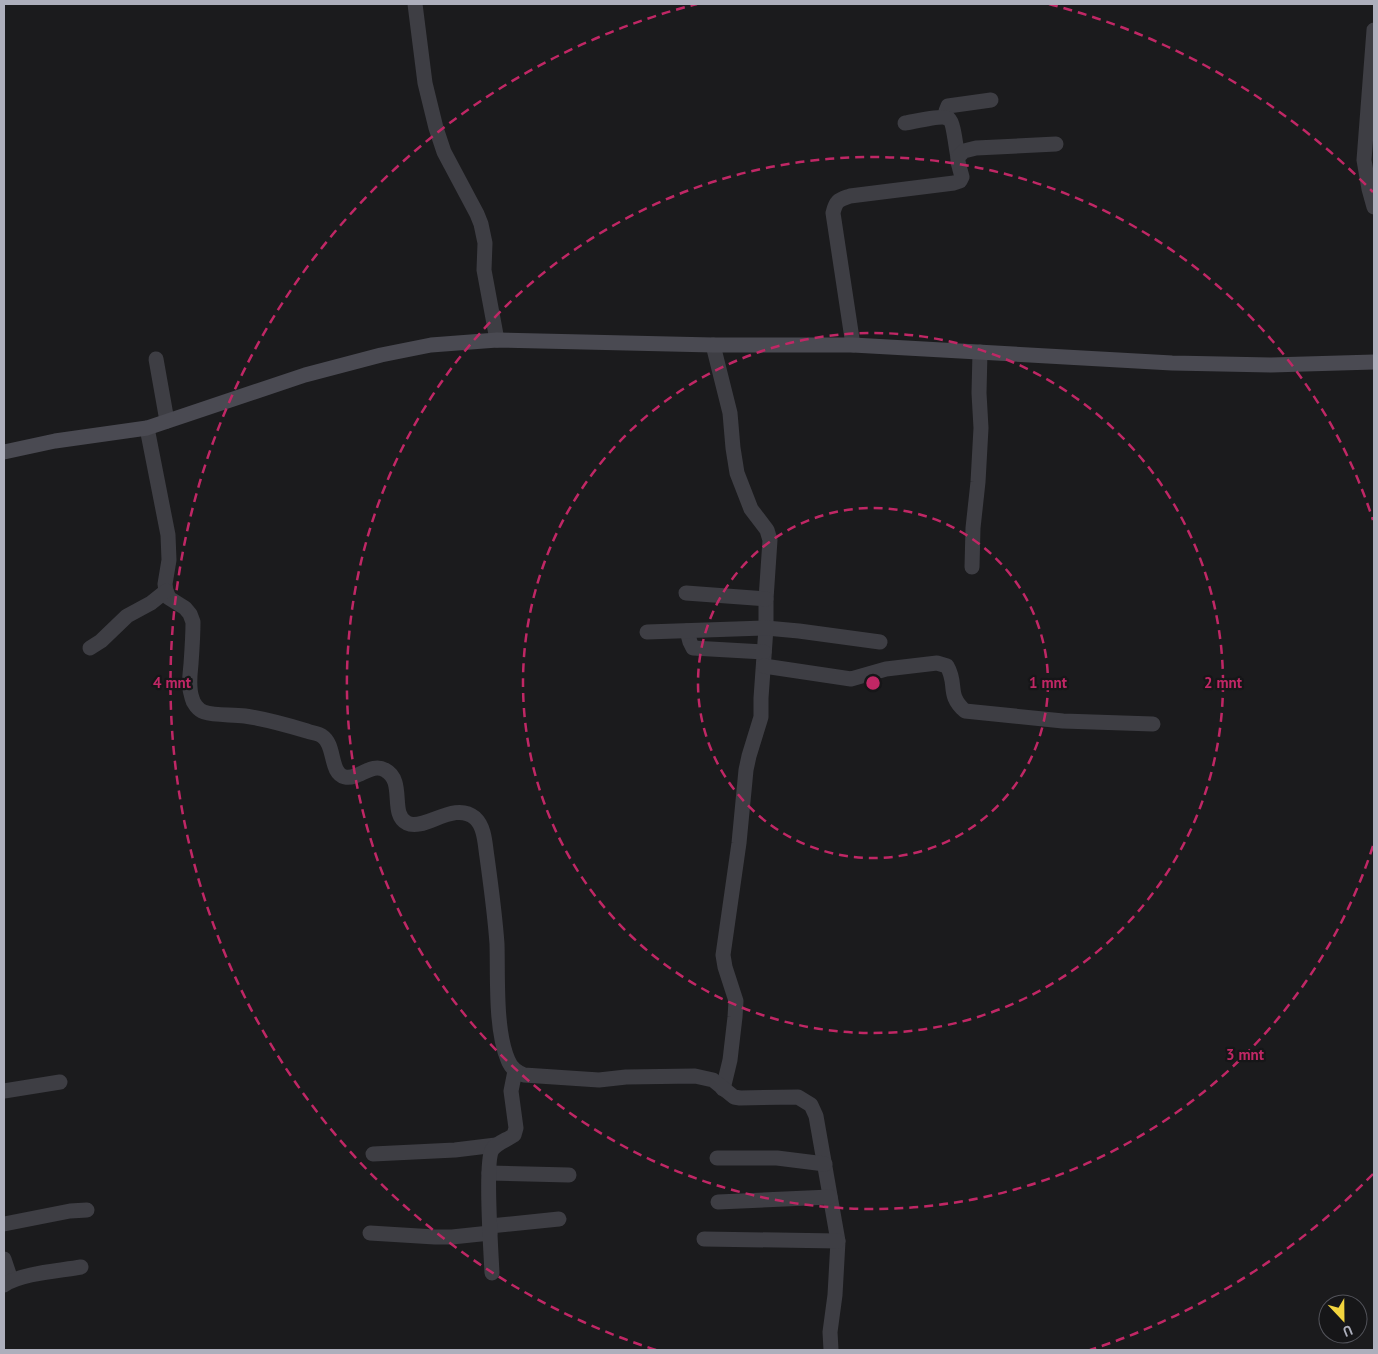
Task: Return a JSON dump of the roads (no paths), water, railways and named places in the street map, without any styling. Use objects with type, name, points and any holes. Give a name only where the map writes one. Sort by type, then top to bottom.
[{"type":"main road","points":[[4,452],[55,441],[148,428],[305,375],[381,355],[430,345],[497,340],[713,345],[853,345],[1172,363],[1271,365],[1374,362]]},
{"type":"street","points":[[415,4],[425,83],[436,128],[444,152],[481,224],[485,243],[484,270],[497,340]]},
{"type":"street","points":[[1374,30],[1373,72],[1364,160],[1368,189],[1374,207]]},
{"type":"street","points":[[947,118],[946,111],[948,106],[991,100]]},
{"type":"street","points":[[853,345],[832,213],[838,200],[850,196],[954,183],[960,181],[962,177],[950,119],[940,117],[906,123]]},
{"type":"street","points":[[958,157],[964,151],[976,148],[1056,144]]},
{"type":"street","points":[[713,345],[730,413],[737,473],[751,509],[770,535],[761,717],[746,770],[739,843],[723,955],[736,1001],[730,1060],[723,1089]]},
{"type":"street","points":[[972,567],[973,528],[981,428],[979,401],[980,352]]},
{"type":"street","points":[[156,359],[167,421]]},
{"type":"street","points":[[148,428],[168,535],[169,560],[165,584],[166,591],[170,598],[190,614],[193,622],[189,686],[197,708],[204,712],[246,716],[288,725],[322,736],[331,749],[338,772],[343,776],[349,777],[369,769],[384,769],[396,785],[398,811],[401,818],[407,824],[418,824],[457,812],[474,817],[479,822],[483,831],[492,896],[503,1044],[508,1061],[515,1071],[524,1075],[599,1080],[626,1077],[695,1076],[713,1080],[734,1097],[798,1097],[812,1105],[816,1116],[838,1241],[835,1296],[830,1332],[831,1350]]},
{"type":"street","points":[[90,648],[102,641],[127,616],[151,603],[166,591]]},
{"type":"street","points":[[686,593],[766,599]]},
{"type":"street","points":[[647,632],[766,628],[880,642]]},
{"type":"street","points":[[687,631],[693,648],[764,659],[851,679],[886,670],[937,663],[947,666],[952,675],[953,695],[957,704],[965,711],[1063,721],[1153,724]]},
{"type":"street","points":[[373,1154],[454,1150],[496,1145],[506,1141],[514,1135],[516,1128],[511,1091],[515,1071]]},
{"type":"street","points":[[4,1091],[60,1082]]},
{"type":"street","points":[[492,1273],[489,1172],[491,1151],[496,1145]]},
{"type":"street","points":[[717,1158],[776,1158],[825,1164]]},
{"type":"street","points":[[489,1172],[569,1176]]},
{"type":"street","points":[[718,1202],[830,1197]]},
{"type":"street","points":[[4,1224],[70,1211],[87,1210]]},
{"type":"street","points":[[370,1233],[452,1237],[559,1219]]},
{"type":"street","points":[[704,1239],[838,1241]]},
{"type":"street","points":[[4,1258],[7,1283],[26,1276],[81,1267]]}]
